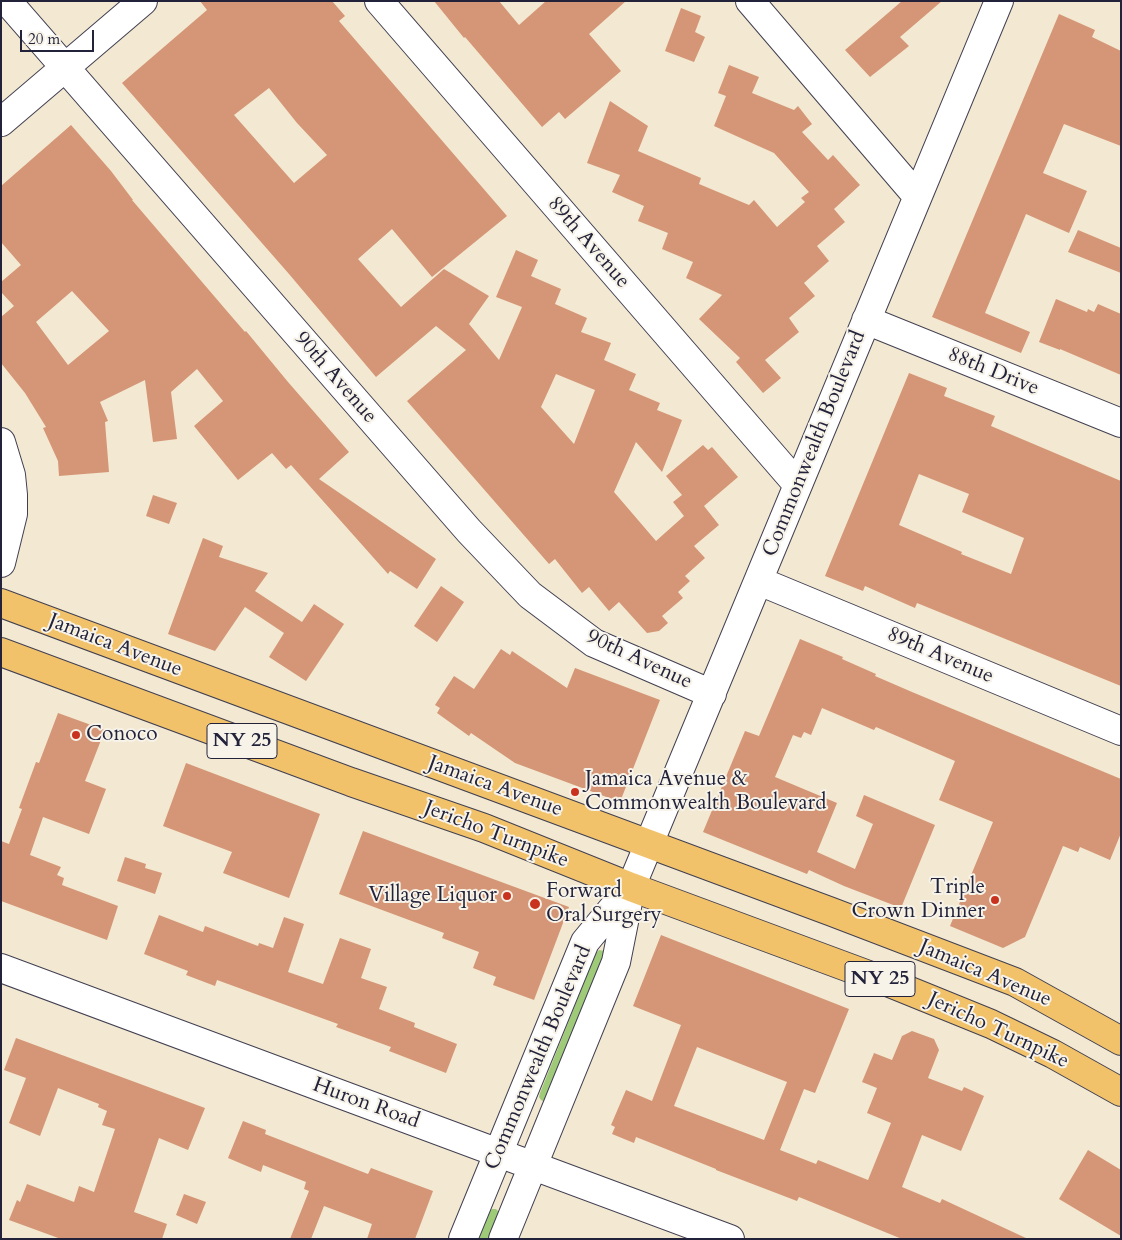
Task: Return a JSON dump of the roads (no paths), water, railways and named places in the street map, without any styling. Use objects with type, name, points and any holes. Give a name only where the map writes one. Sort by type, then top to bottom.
[{"type":"main road","name":"Jamaica Avenue","points":[[1,603],[1015,982],[1121,1040]]},
{"type":"main road","name":"Jericho Turnpike","points":[[1,652],[351,782],[484,828],[631,886],[890,983],[991,1024],[1053,1054],[1121,1092]]},
{"type":"street","name":"90th Avenue","points":[[7,1],[469,531],[530,595],[594,643],[712,694]]},
{"type":"street","points":[[1,122],[143,1]]},
{"type":"street","name":"89th Avenue","points":[[379,1],[797,484]]},
{"type":"street","points":[[750,1],[917,196]]},
{"type":"street","name":"Commonwealth Boulevard","points":[[503,1239],[616,962],[631,886],[998,1]]},
{"type":"street","name":"88th Drive","points":[[866,320],[1121,424]]},
{"type":"street","points":[[1,442],[11,475],[13,514],[1,563]]},
{"type":"street","name":"89th Avenue","points":[[759,581],[1121,731]]},
{"type":"street","name":"Commonwealth Boulevard","points":[[463,1239],[585,942],[631,886]]},
{"type":"street","name":"Huron Road","points":[[1,968],[730,1239]]},
{"type":"place","name":"Conoco","points":[[76,735]]},
{"type":"place","name":"Jamaica Avenue & Commonwealth Boulevard","points":[[575,792]]},
{"type":"place","name":"Village Liquor","points":[[507,896]]},
{"type":"place","name":"Triple Crown Dinner","points":[[995,900]]},
{"type":"place","name":"Forward Oral Surgery","points":[[535,904]]}]
